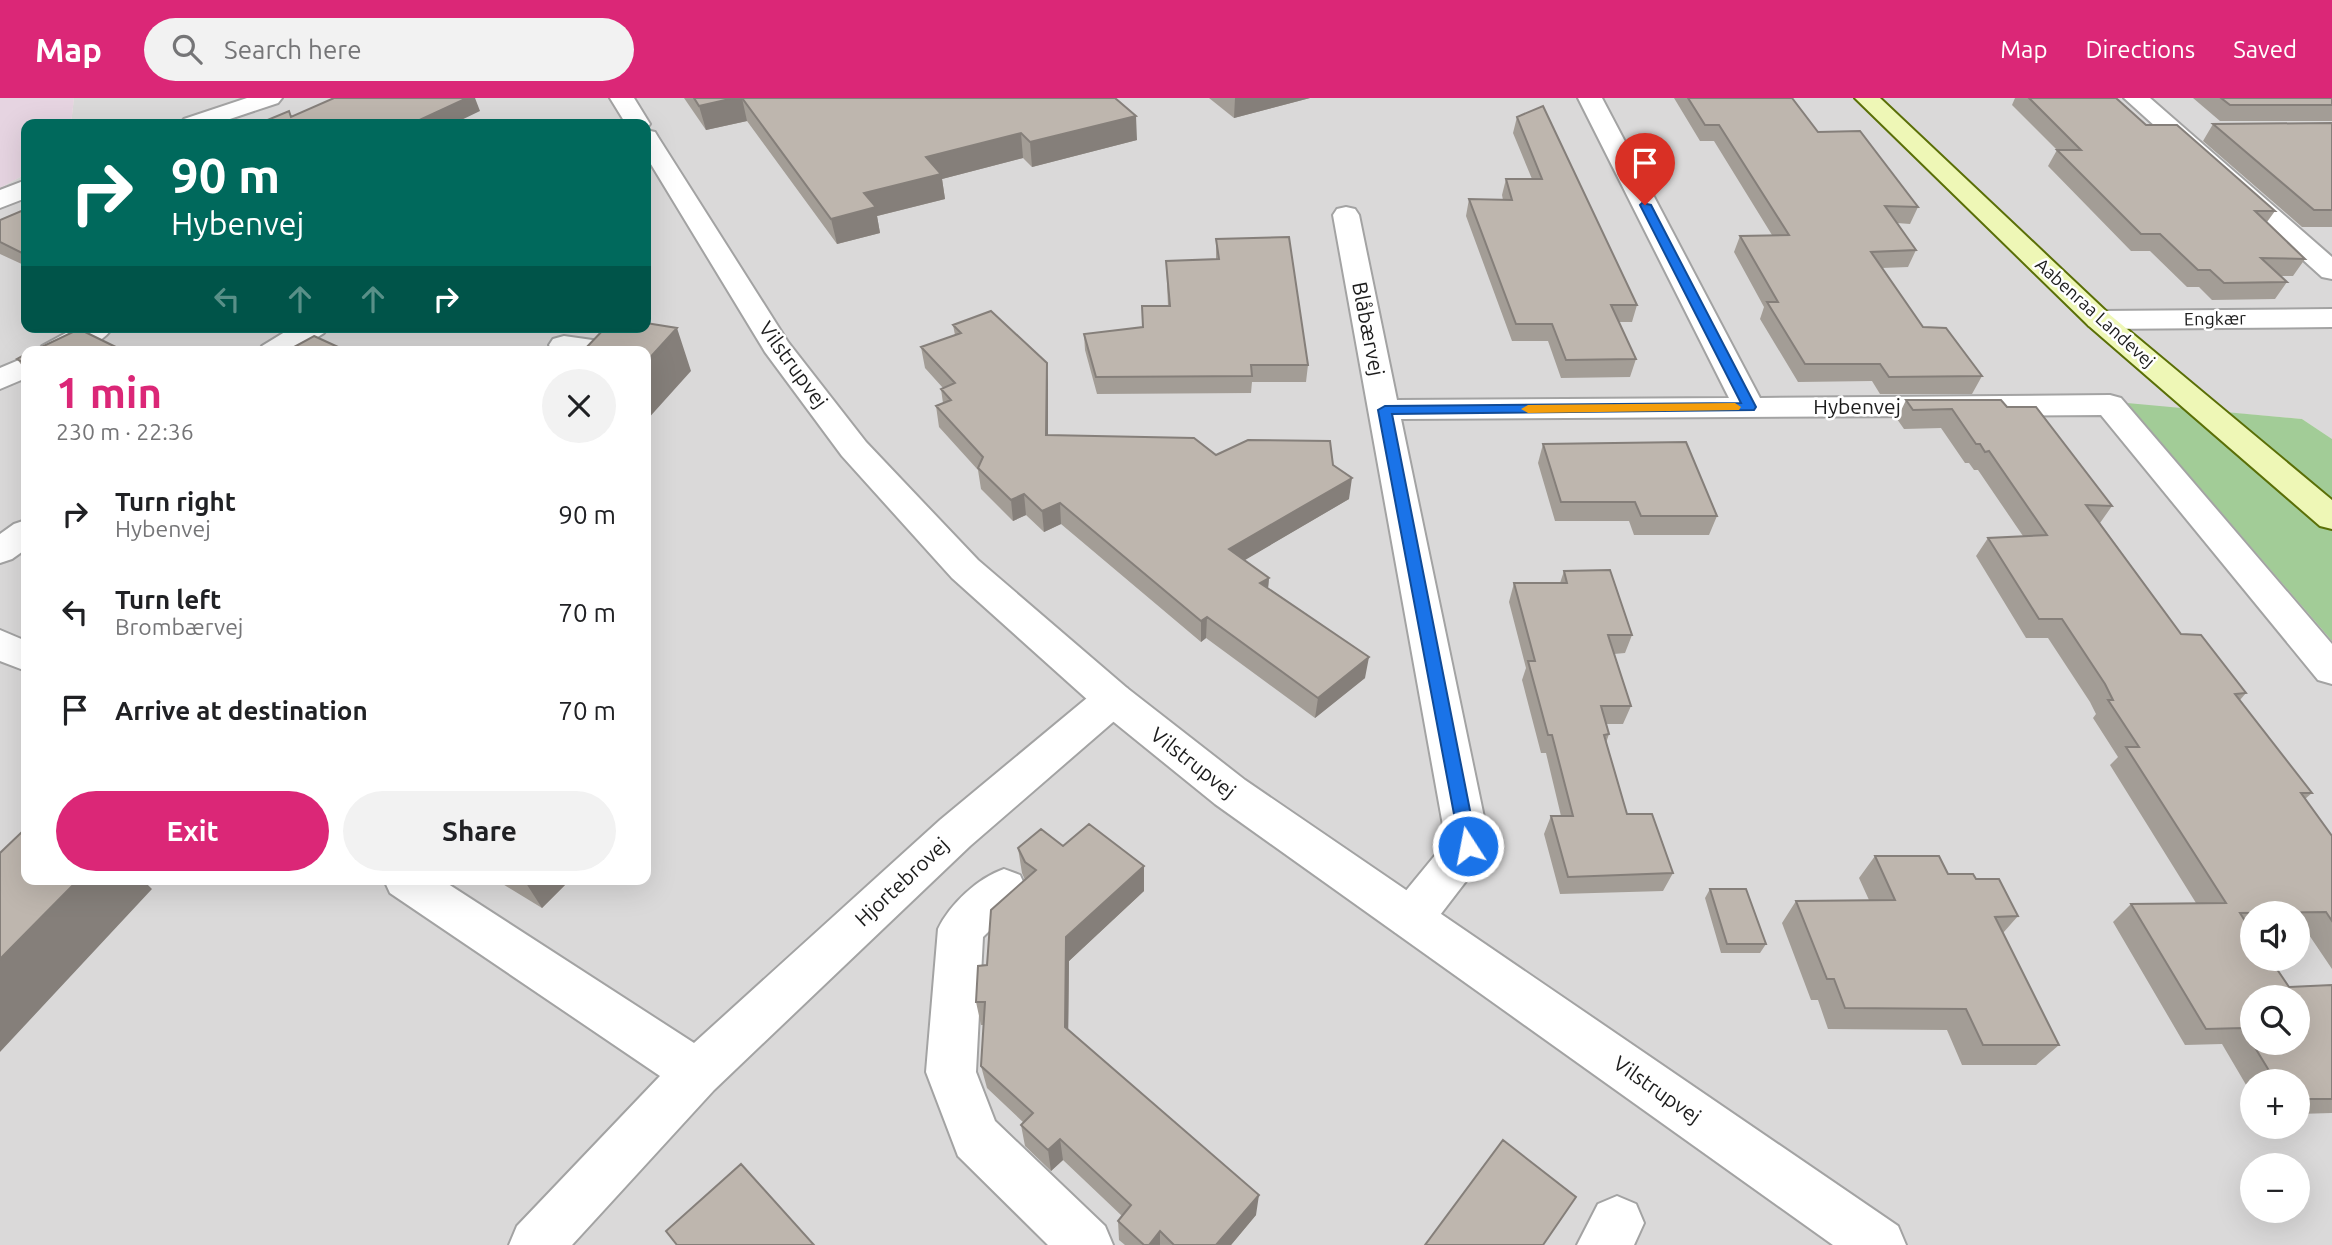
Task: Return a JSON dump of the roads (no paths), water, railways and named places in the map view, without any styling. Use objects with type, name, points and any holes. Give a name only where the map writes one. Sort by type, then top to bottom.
[{"type":"main road","name":"Aabenraa Landevej","points":[[1867,98],[2099,320],[2332,518]]},
{"type":"street","points":[[207,119],[270,98]]},
{"type":"street","points":[[621,98],[635,119]]},
{"type":"street","points":[[1590,98],[1749,407]]},
{"type":"street","points":[[2136,98],[2332,271]]},
{"type":"street","points":[[2174,131],[2213,130]]},
{"type":"street","name":"Vilstrupvej","points":[[651,145],[776,346],[854,449],[965,569],[1113,699],[1230,792],[1880,1245]]},
{"type":"street","points":[[0,200],[21,190]]},
{"type":"street","name":"Blåbærvej","points":[[1346,215],[1468,846],[1410,918]]},
{"type":"street","name":"Engkær","points":[[2099,320],[2332,318]]},
{"type":"street","points":[[64,346],[88,333]]},
{"type":"street","points":[[283,346],[304,333]]},
{"type":"street","points":[[564,345],[582,346]]},
{"type":"street","points":[[0,380],[21,369]]},
{"type":"street","name":"Hybenvej","points":[[1385,410],[2110,405],[2332,670]]},
{"type":"street","points":[[0,551],[21,536]]},
{"type":"street","points":[[0,644],[21,654]]},
{"type":"street","name":"Hjortebrovej","points":[[536,1245],[697,1073],[955,833],[1113,699]]},
{"type":"street","points":[[414,885],[697,1073]]},
{"type":"street","points":[[1004,888],[961,929],[951,1072],[976,1138],[1086,1245]]}]
